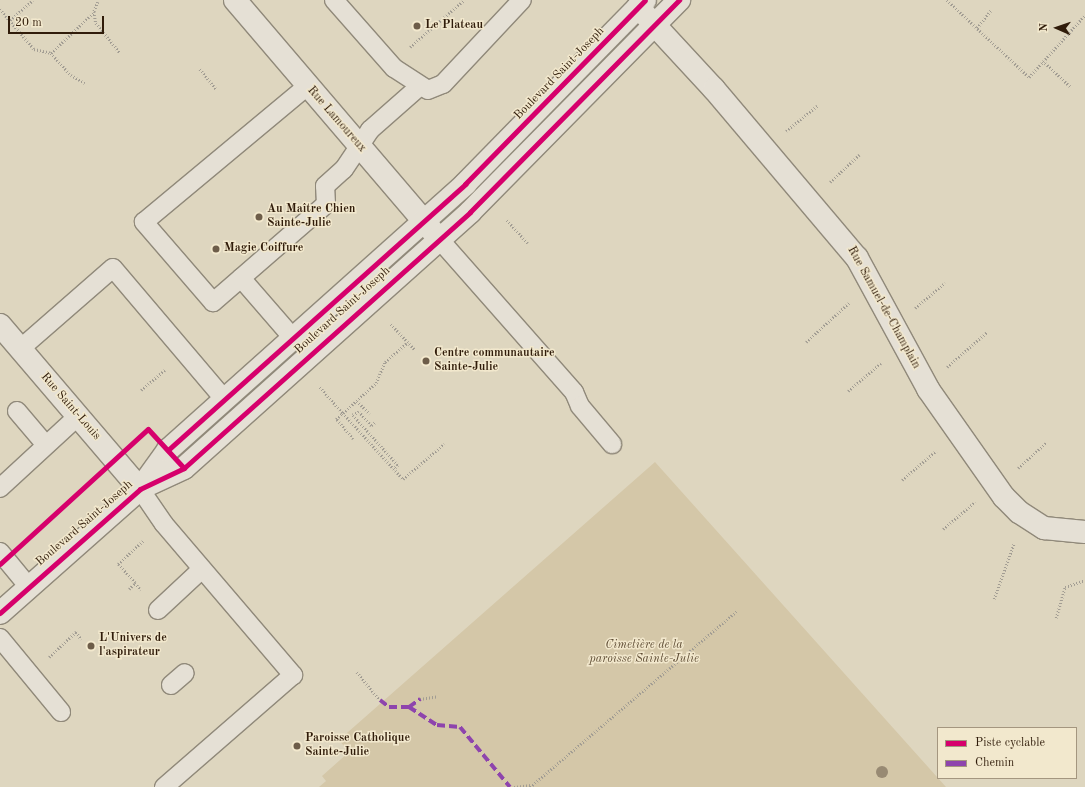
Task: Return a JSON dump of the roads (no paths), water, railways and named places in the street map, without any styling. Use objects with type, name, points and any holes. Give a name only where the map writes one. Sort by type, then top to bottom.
[{"type":"street","name":"Rue Lamoureux","points":[[234,0],[439,239]]},
{"type":"street","name":"Boulevard Saint-Joseph","points":[[140,488],[184,468],[439,239],[506,178],[679,0]]},
{"type":"street","name":"Boulevard Saint-Joseph","points":[[0,613],[140,488],[168,450],[423,222],[503,147],[638,2]]},
{"type":"street","name":"Rue Samuel-de-Champlain","points":[[638,2],[655,26],[714,89],[843,239],[875,290],[928,389],[960,438],[1004,496],[1028,518],[1057,531],[1085,532]]},
{"type":"street","name":"Rue Saint-Louis","points":[[0,324],[77,417],[140,488]]},
{"type":"lane","points":[[334,0],[394,68],[419,87],[428,90],[443,84],[522,0]]},
{"type":"lane","points":[[307,86],[144,222],[213,302],[326,204],[325,186],[344,168],[370,130],[419,87]]},
{"type":"lane","points":[[439,239],[574,392],[580,406],[612,444]]},
{"type":"lane","points":[[20,349],[113,268],[224,399]]},
{"type":"lane","points":[[241,278],[293,338]]},
{"type":"lane","points":[[16,411],[45,444]]},
{"type":"lane","points":[[0,488],[38,456],[45,444],[77,417]]},
{"type":"lane","points":[[140,488],[164,524],[293,675],[164,787]]},
{"type":"lane","points":[[0,552],[29,587]]},
{"type":"lane","points":[[158,610],[202,568]]},
{"type":"lane","points":[[0,638],[61,712]]},
{"type":"lane","points":[[171,685],[185,673]]},
{"type":"place","name":"Le Plateau","points":[[417,26]]},
{"type":"place","name":"Au Maître Chien Sainte-Julie","points":[[259,217]]},
{"type":"place","name":"Magie Coiffure","points":[[216,249]]},
{"type":"place","name":"Centre communautaire Sainte-Julie","points":[[426,361]]},
{"type":"place","name":"L'Univers de l'aspirateur","points":[[91,646]]},
{"type":"place","name":"Paroisse Catholique Sainte-Julie","points":[[297,746]]},
{"type":"park label","name":"Cimetière de la paroisse Sainte-Julie","points":[[644,653]]}]
